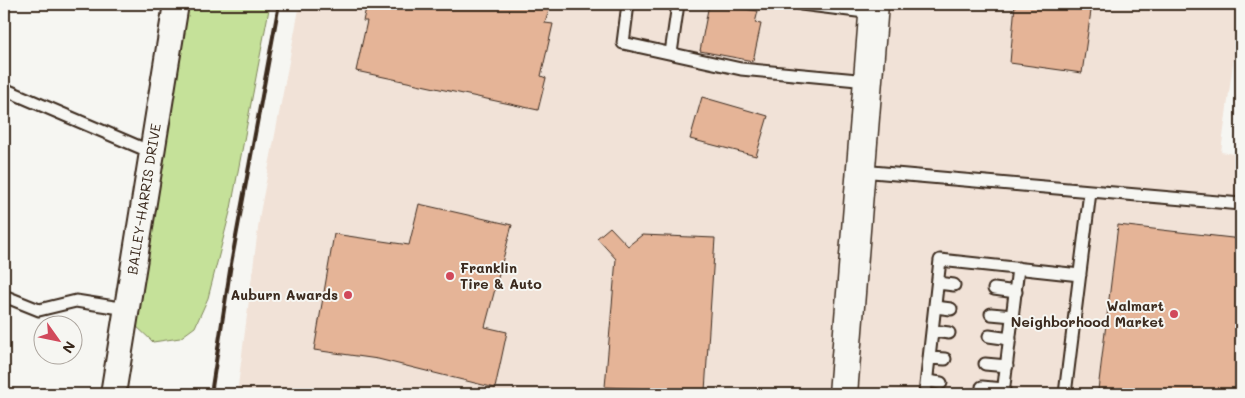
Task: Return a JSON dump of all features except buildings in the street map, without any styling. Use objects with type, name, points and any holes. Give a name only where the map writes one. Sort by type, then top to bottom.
[{"type":"main road","points":[[843,394],[874,8]]},
{"type":"street","name":"BAILEY-HARRIS DRIVE","points":[[113,394],[176,4]]},
{"type":"lane","points":[[628,4],[623,43],[741,69],[868,81]]},
{"type":"lane","points":[[671,53],[678,4]]},
{"type":"lane","points":[[801,4],[874,8]]},
{"type":"lane","points":[[4,89],[151,152]]},
{"type":"lane","points":[[861,171],[1241,204]]},
{"type":"lane","points":[[1064,394],[1090,192]]},
{"type":"lane","points":[[925,394],[940,260],[1080,275]]},
{"type":"lane","points":[[982,387],[1004,392],[1018,268]]},
{"type":"lane","points":[[938,283],[954,285]]},
{"type":"lane","points":[[994,289],[1016,292]]},
{"type":"lane","points":[[4,296],[39,310],[76,301],[127,308]]},
{"type":"lane","points":[[935,308],[952,309]]},
{"type":"lane","points":[[991,314],[1013,316]]},
{"type":"lane","points":[[933,331],[949,332]]},
{"type":"lane","points":[[989,336],[1010,339]]},
{"type":"lane","points":[[930,358],[945,359]]},
{"type":"lane","points":[[985,364],[1007,366]]},
{"type":"lane","points":[[927,381],[941,383]]},
{"type":"shaded area","points":[[300,4],[1241,4],[1221,152],[1241,155],[1241,394],[237,394],[260,213]]},
{"type":"green space","points":[[184,4],[270,4],[231,208],[208,298],[195,327],[180,338],[153,342],[134,324]]},
{"type":"railway","points":[[211,394],[231,264],[279,4]]},
{"type":"place","name":"Franklin Tire & Auto","points":[[450,276]]},
{"type":"place","name":"Auburn Awards","points":[[348,295]]},
{"type":"place","name":"Walmart Neighborhood Market","points":[[1174,314]]}]
